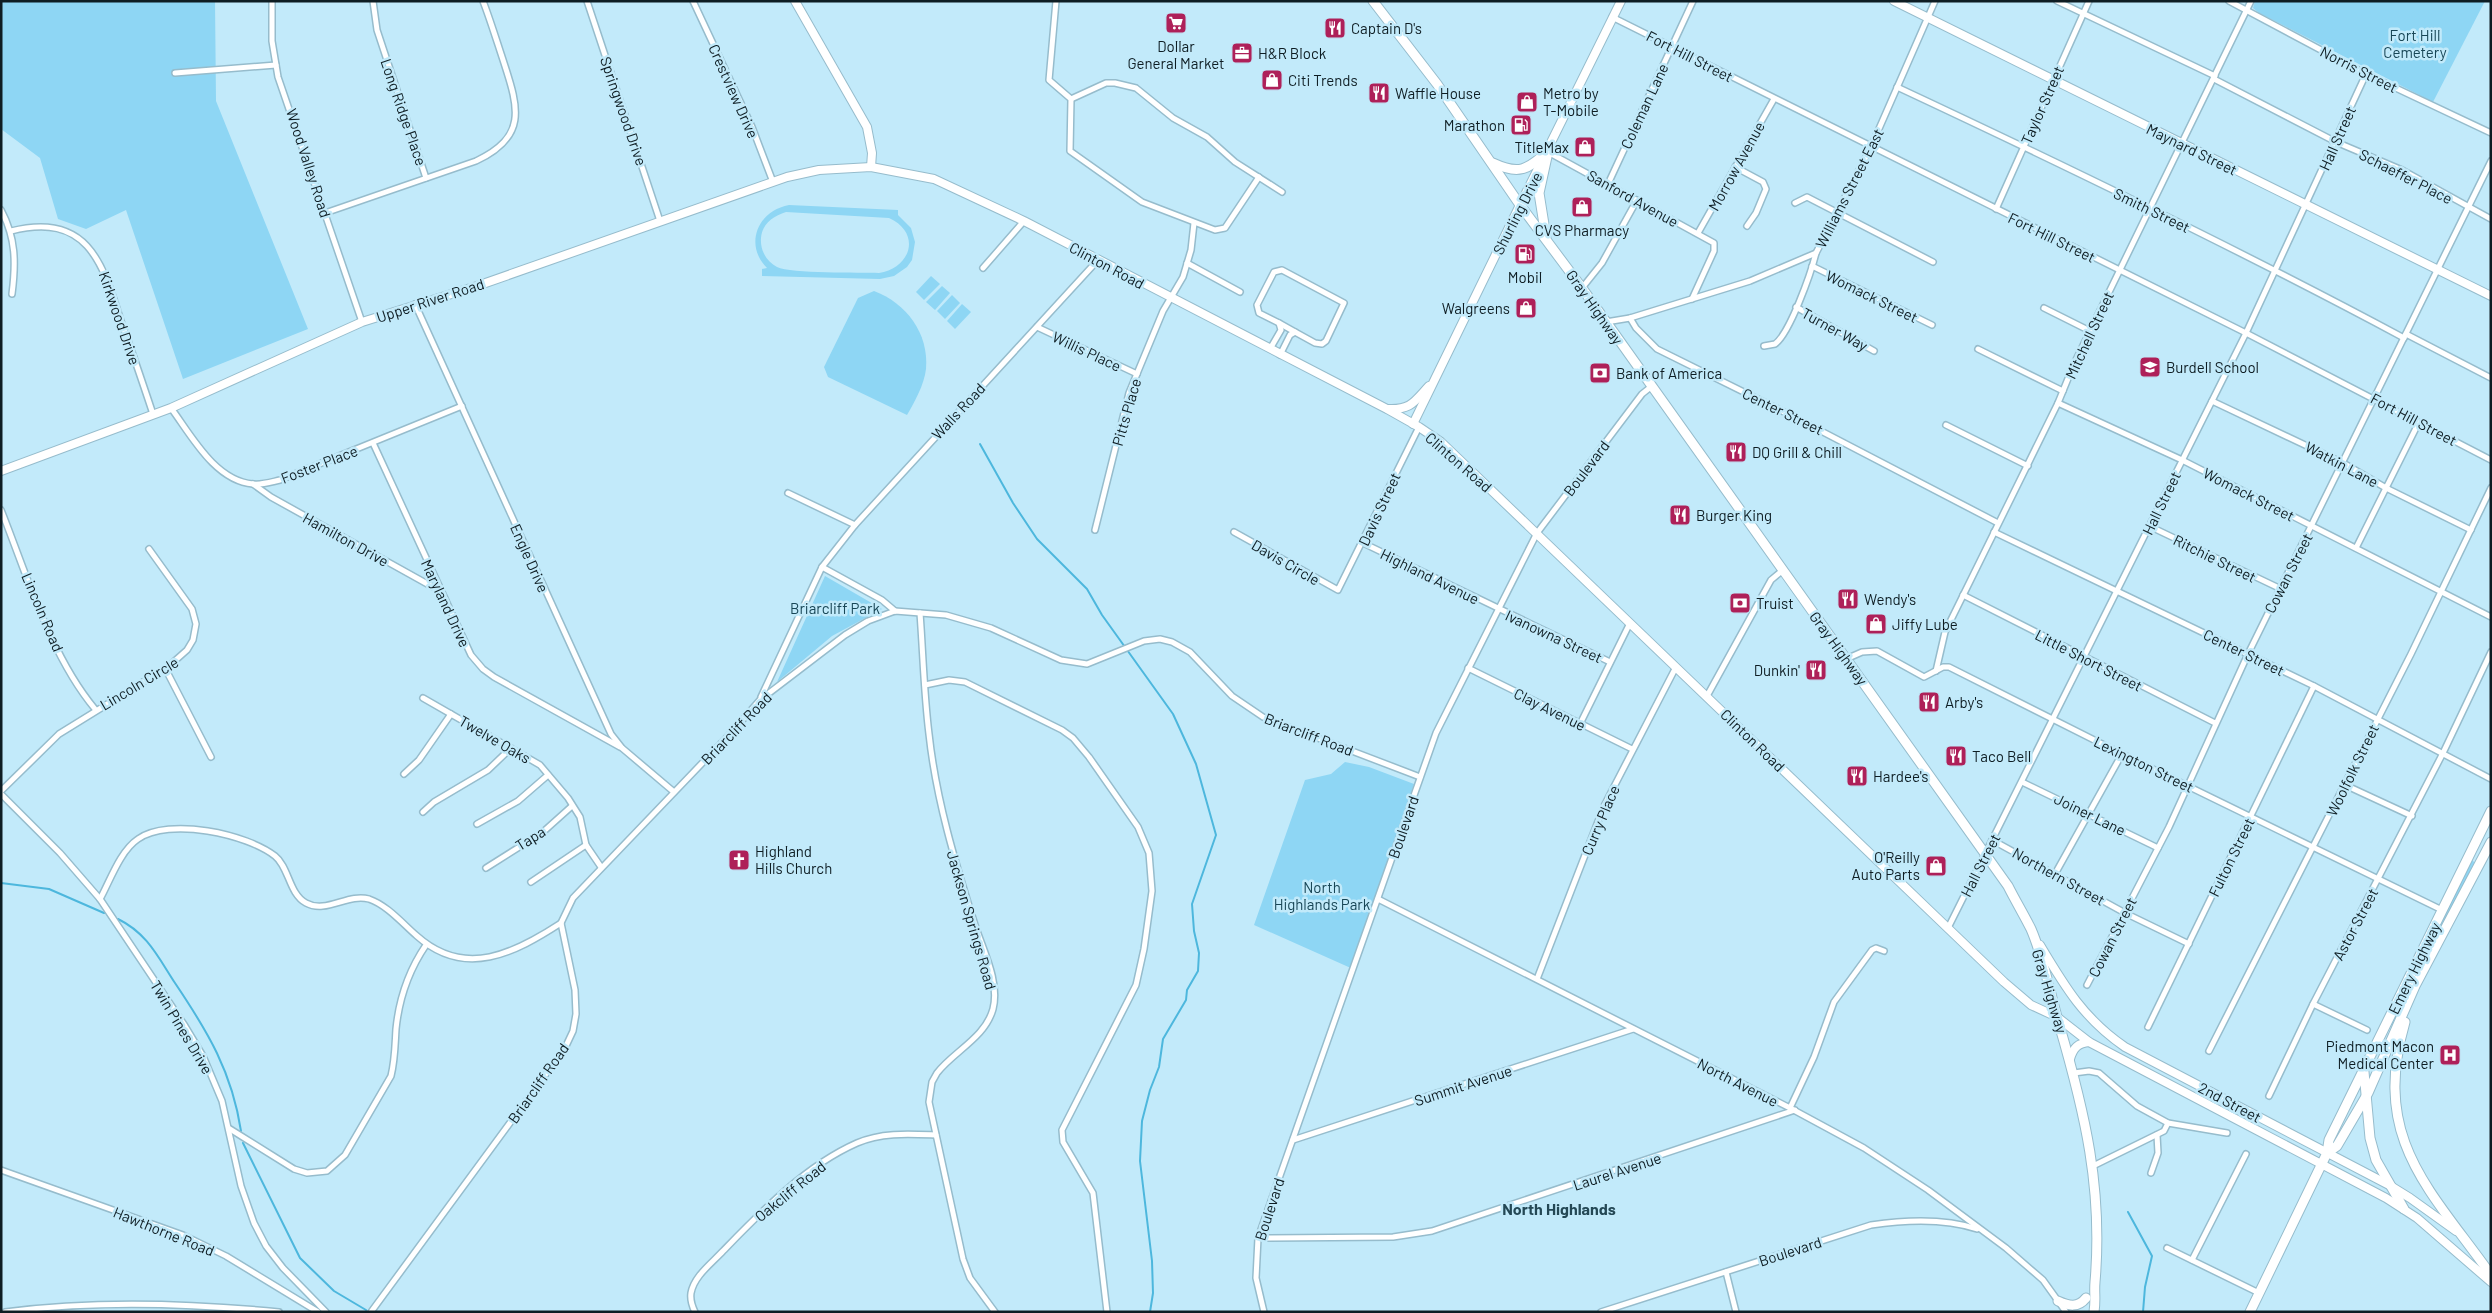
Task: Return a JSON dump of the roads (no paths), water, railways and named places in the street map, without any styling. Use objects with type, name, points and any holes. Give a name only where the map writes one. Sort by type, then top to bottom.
[{"type":"highway","name":"Gray Highway","points":[[1373,1],[1437,84],[1520,205],[1582,288],[2008,886],[2031,930],[2074,1074],[2093,1166],[2098,1230],[2094,1288]]},
{"type":"highway","points":[[1492,162],[1512,170],[1522,170],[1548,152]]},
{"type":"highway","points":[[1546,238],[1539,193],[1548,152]]},
{"type":"highway","name":"Emery Highway","points":[[2250,1312],[2327,1153],[2329,1140],[2476,841],[2487,829],[2491,811]]},
{"type":"highway","name":"Emery Highway","points":[[2327,1153],[2337,1146],[2366,1098],[2415,986],[2490,846]]},
{"type":"highway","points":[[2415,986],[2397,1052],[2394,1076],[2396,1111],[2406,1150],[2418,1174],[2491,1275]]},
{"type":"highway","points":[[2364,1070],[2370,1138],[2376,1160],[2404,1210]]},
{"type":"highway","points":[[2058,1301],[2071,1306],[2082,1303],[2094,1288]]},
{"type":"highway","points":[[2094,1288],[2097,1297],[2094,1312]]},
{"type":"highway","points":[[2082,1312],[2086,1298]]},
{"type":"street","name":"Wood Valley Road","points":[[272,1],[272,41],[276,65],[362,322]]},
{"type":"street","name":"Long Ridge Place","points":[[325,213],[426,178],[377,30],[372,1]]},
{"type":"street","points":[[426,178],[492,154],[503,144],[512,128],[517,108],[516,97],[483,1]]},
{"type":"street","name":"Springwood Drive","points":[[587,1],[660,221]]},
{"type":"street","name":"Crestview Drive","points":[[693,1],[752,127],[773,182]]},
{"type":"street","points":[[795,1],[867,127],[872,153],[871,167]]},
{"type":"street","points":[[1056,1],[1050,80],[1071,98]]},
{"type":"street","name":"Shurling Drive","points":[[1416,426],[1435,379],[1548,152],[1620,1]]},
{"type":"street","name":"Coleman Lane","points":[[1608,184],[1693,1]]},
{"type":"street","name":"Maynard Street","points":[[1894,1],[2052,81],[2491,296]]},
{"type":"street","name":"Williams Street East","points":[[1605,322],[1630,318],[1750,281],[1816,254],[1871,147],[1935,1]]},
{"type":"street","name":"Schaeffer Place","points":[[2057,1],[2214,77],[2336,142],[2402,170],[2491,219]]},
{"type":"street","name":"Taylor Street","points":[[1996,209],[2089,1]]},
{"type":"street","name":"Norris Street","points":[[2229,1],[2366,74],[2491,132]]},
{"type":"street","name":"Mitchell Street","points":[[1936,671],[1945,632],[2028,466],[2119,270],[2251,1]]},
{"type":"street","name":"Fort Hill Street","points":[[1612,17],[2246,333],[2491,460]]},
{"type":"street","points":[[175,73],[276,65]]},
{"type":"street","name":"Hall Street","points":[[1948,928],[2246,333],[2307,205],[2366,74]]},
{"type":"street","points":[[1071,98],[1106,83],[1136,88],[1159,108],[1207,137],[1235,162],[1282,192]]},
{"type":"street","name":"Smith Street","points":[[1897,87],[2150,208],[2491,378]]},
{"type":"street","points":[[1071,98],[1070,151],[1142,202],[1215,230],[1224,228],[1258,177]]},
{"type":"street","name":"Morrow Avenue","points":[[1698,233],[1774,99]]},
{"type":"street","name":"Sanford Avenue","points":[[1548,152],[1711,240],[1716,247],[1692,299]]},
{"type":"street","name":"Cowan Street","points":[[2087,986],[2158,848],[2248,654],[2491,161]]},
{"type":"street","name":"Upper River Road","points":[[1,471],[101,436],[171,408],[362,322],[477,286],[773,182],[820,170],[871,167]]},
{"type":"street","name":"Clinton Road","points":[[871,167],[934,178],[1024,221],[1386,409],[1416,426],[1448,448],[2021,997],[2030,1005],[2057,1017]]},
{"type":"street","points":[[1735,167],[1763,182],[1766,190],[1756,213],[1747,226]]},
{"type":"street","points":[[1795,203],[1808,197],[1933,262]]},
{"type":"street","points":[[1582,288],[1602,263],[1637,200]]},
{"type":"street","points":[[1,210],[11,232],[15,265],[12,294]]},
{"type":"street","points":[[983,268],[1024,221]]},
{"type":"street","name":"Pitts Place","points":[[1095,530],[1129,394],[1170,298],[1183,277],[1191,250],[1194,223]]},
{"type":"street","name":"Kirkwood Drive","points":[[11,232],[39,227],[57,229],[75,236],[92,251],[106,274],[153,414]]},
{"type":"street","points":[[1764,346],[1778,342],[1796,307],[1816,254]]},
{"type":"street","name":"Walls Road","points":[[760,700],[822,567],[855,525],[1098,260]]},
{"type":"street","points":[[1187,263],[1240,292]]},
{"type":"street","name":"Womack Street","points":[[1812,266],[1932,326]]},
{"type":"street","points":[[1278,270],[1282,270],[1344,303],[1326,341],[1322,344],[1315,343],[1295,332],[1259,313],[1257,310],[1274,272],[1278,270]]},
{"type":"street","name":"Engle Drive","points":[[415,304],[611,734],[622,748],[674,792]]},
{"type":"street","name":"Turner Way","points":[[1796,307],[1874,351]]},
{"type":"street","points":[[2044,308],[2090,331]]},
{"type":"street","name":"Center Street","points":[[1630,318],[1636,328],[1657,349],[1798,418],[1998,523]]},
{"type":"street","points":[[1270,350],[1281,330],[1279,323]]},
{"type":"street","name":"Willis Place","points":[[1037,327],[1137,374]]},
{"type":"street","points":[[1280,355],[1290,335],[1295,332]]},
{"type":"street","points":[[1978,349],[2063,391]]},
{"type":"street","points":[[1386,409],[1404,410],[1412,405],[1435,379]]},
{"type":"street","name":"Boulevard","points":[[1264,1312],[1255,1273],[1258,1238],[1436,733],[1537,533],[1642,394],[1652,386]]},
{"type":"street","name":"Watkin Lane","points":[[2212,400],[2343,463],[2386,488],[2471,530]]},
{"type":"street","name":"Womack Street","points":[[2058,403],[2182,460],[2491,617]]},
{"type":"street","name":"Foster Place","points":[[171,408],[216,466],[231,477],[252,484],[280,480],[462,406]]},
{"type":"street","points":[[2356,548],[2419,422]]},
{"type":"street","points":[[1946,425],[2028,466]]},
{"type":"street","name":"Davis Street","points":[[1338,590],[1363,543],[1416,426]]},
{"type":"street","name":"Maryland Drive","points":[[373,443],[464,644],[483,669],[520,692],[622,748]]},
{"type":"street","name":"Hamilton Drive","points":[[252,484],[271,498],[440,591]]},
{"type":"street","name":"Woolfolk Street","points":[[2210,1050],[2345,785],[2491,488]]},
{"type":"street","points":[[788,493],[855,525]]},
{"type":"street","name":"Lincoln Road","points":[[1,510],[50,630],[79,688],[95,709]]},
{"type":"street","name":"Ritchie Street","points":[[2149,526],[2281,589]]},
{"type":"street","name":"Davis Circle","points":[[1234,532],[1338,590]]},
{"type":"street","name":"Center Street","points":[[1994,532],[2314,686],[2491,779]]},
{"type":"street","name":"Highland Avenue","points":[[1363,543],[1498,609]]},
{"type":"street","name":"Lincoln Circle","points":[[1,793],[44,746],[95,709],[165,668],[188,650],[195,632],[195,617],[186,599],[149,549]]},
{"type":"street","points":[[822,567],[875,596],[895,611]]},
{"type":"street","points":[[1707,696],[1771,580],[1783,570]]},
{"type":"street","name":"Little Short Street","points":[[1963,595],[2215,723]]},
{"type":"street","name":"Ivanowna Street","points":[[1498,609],[1610,662]]},
{"type":"street","name":"Briarcliff Road","points":[[371,1312],[565,1048],[573,1031],[576,1014],[575,990],[561,923],[573,898],[600,867],[731,734],[760,700],[851,630],[895,611],[946,615],[976,622],[1071,663],[1087,664],[1152,639],[1172,642],[1190,652],[1232,696],[1262,717],[1420,777]]},
{"type":"street","name":"Jackson Springs Road","points":[[920,613],[929,732],[941,807],[964,890],[991,972],[994,996],[993,1011],[981,1032],[944,1064],[932,1082],[929,1102],[963,1259],[970,1278],[995,1312]]},
{"type":"street","points":[[1580,724],[1630,623]]},
{"type":"street","name":"Lexington Street","points":[[1846,659],[1871,650],[1885,655],[1924,677],[1943,666],[1949,667],[2052,720],[2442,910]]},
{"type":"street","name":"Astor Street","points":[[2268,1096],[2313,1004],[2412,816],[2491,652]]},
{"type":"street","name":"Curry Place","points":[[1537,980],[1604,806],[1676,667]]},
{"type":"street","points":[[165,668],[211,757]]},
{"type":"street","name":"Clay Avenue","points":[[1468,668],[1632,749]]},
{"type":"street","points":[[925,685],[949,680],[965,682],[1073,738],[1131,815],[1148,853],[1152,891],[1144,949],[1136,985],[1065,1123],[1062,1136],[1093,1193],[1107,1312]]},
{"type":"street","name":"Fulton Street","points":[[2148,1028],[2314,686]]},
{"type":"street","name":"Twelve Oaks","points":[[423,698],[540,765],[581,819],[586,845],[600,867]]},
{"type":"street","points":[[404,774],[419,760],[451,714]]},
{"type":"street","points":[[423,812],[434,802],[488,770],[511,748]]},
{"type":"street","points":[[2055,874],[2122,754]]},
{"type":"street","points":[[476,824],[518,801],[548,775]]},
{"type":"street","name":"Joiner Lane","points":[[2022,782],[2158,848]]},
{"type":"street","points":[[2345,785],[2412,816]]},
{"type":"street","name":"Twin Pines Drive","points":[[1,793],[60,853],[100,900],[203,1056],[222,1101],[230,1129],[241,1186],[254,1223],[266,1246],[283,1268],[326,1312]]},
{"type":"street","name":"Tapa","points":[[486,868],[543,832],[572,806]]},
{"type":"street","points":[[100,900],[125,853],[139,838],[163,829],[185,828],[202,830],[246,842],[274,856],[298,895],[307,903],[320,906],[358,898],[373,901],[426,945],[458,957],[472,959],[493,957],[522,948],[561,923]]},
{"type":"street","name":"Northern Street","points":[[1992,840],[2125,913],[2188,944]]},
{"type":"street","points":[[2476,841],[2490,846]]},
{"type":"street","points":[[530,882],[586,845]]},
{"type":"street","name":"North Avenue","points":[[1378,899],[1793,1109],[1864,1148],[1928,1190],[2034,1272],[2066,1312]]},
{"type":"street","name":"2nd Street","points":[[2031,930],[2079,1007],[2109,1036],[2125,1047],[2389,1185],[2464,1237]]},
{"type":"street","points":[[230,1129],[294,1169],[319,1174],[341,1161],[391,1076],[395,1063],[400,1005],[412,970],[426,945]]},
{"type":"street","points":[[1793,1109],[1834,1002],[1872,950],[1876,948],[1884,951]]},
{"type":"street","points":[[2313,1004],[2367,1030]]},
{"type":"street","name":"2nd Street","points":[[2057,1017],[2089,1042],[2322,1163],[2404,1210],[2441,1238],[2491,1282]]},
{"type":"street","name":"Summit Avenue","points":[[1293,1140],[1633,1029]]},
{"type":"street","points":[[2070,1059],[2081,1043],[2089,1042]]},
{"type":"street","points":[[2074,1074],[2089,1071],[2099,1073],[2137,1106],[2168,1123],[2227,1133]]},
{"type":"street","name":"Laurel Avenue","points":[[1258,1238],[1392,1237],[1432,1231],[1793,1109]]},
{"type":"street","points":[[2093,1166],[2164,1131],[2168,1123]]},
{"type":"street","name":"Oakcliff Road","points":[[694,1312],[691,1293],[699,1277],[741,1231],[783,1193],[816,1167],[858,1142],[897,1134],[936,1135]]},
{"type":"street","points":[[2151,1173],[2158,1153],[2157,1135]]},
{"type":"street","points":[[2192,1260],[2246,1154]]},
{"type":"street","name":"Hawthorne Road","points":[[1,1170],[183,1235],[226,1256],[318,1312]]},
{"type":"street","name":"Boulevard","points":[[1601,1312],[1852,1231],[1887,1223],[1931,1222],[1963,1225],[1982,1231]]},
{"type":"street","points":[[2167,1248],[2259,1293]]},
{"type":"street","points":[[1726,1272],[1736,1312]]},
{"type":"street","points":[[5,1312],[67,1305],[138,1304],[216,1310],[279,1312]]},
{"type":"waterway","points":[[980,444],[1013,503],[1037,539],[1087,589],[1102,615],[1173,714],[1196,764],[1216,835],[1192,904],[1194,931],[1199,953],[1198,971],[1187,990],[1186,1000],[1163,1039],[1159,1067],[1150,1090],[1142,1121],[1140,1161],[1152,1261],[1153,1293],[1150,1312]]},
{"type":"waterway","points":[[1,883],[49,889],[104,913]]},
{"type":"waterway","points":[[118,919],[137,931],[151,946],[208,1036],[232,1090],[241,1131]]},
{"type":"waterway","points":[[243,1143],[300,1258],[334,1291],[366,1310]]},
{"type":"waterway","points":[[2128,1212],[2152,1256],[2145,1287],[2143,1312]]},
{"type":"place","name":"Dollar General Market","points":[[1176,23]]},
{"type":"place","name":"Captain D's","points":[[1335,28]]},
{"type":"place","name":"H&R Block","points":[[1242,53]]},
{"type":"place","name":"Citi Trends","points":[[1272,80]]},
{"type":"place","name":"Waffle House","points":[[1379,93]]},
{"type":"place","name":"Metro by T-Mobile","points":[[1527,102]]},
{"type":"place","name":"Marathon","points":[[1521,125]]},
{"type":"place","name":"TitleMax","points":[[1585,147]]},
{"type":"place","name":"CVS Pharmacy","points":[[1582,207]]},
{"type":"place","name":"Mobil","points":[[1525,254]]},
{"type":"place","name":"Walgreens","points":[[1526,308]]},
{"type":"place","name":"Burdell School","points":[[2150,367]]},
{"type":"place","name":"Bank of America","points":[[1600,373]]},
{"type":"place","name":"DQ Grill & Chill","points":[[1736,452]]},
{"type":"place","name":"Burger King","points":[[1680,515]]},
{"type":"place","name":"Wendy's","points":[[1848,599]]},
{"type":"place","name":"Truist","points":[[1740,603]]},
{"type":"place","name":"Jiffy Lube","points":[[1876,624]]},
{"type":"place","name":"Dunkin'","points":[[1816,670]]},
{"type":"place","name":"Arby's","points":[[1929,702]]},
{"type":"place","name":"Taco Bell","points":[[1956,756]]},
{"type":"place","name":"Hardee's","points":[[1857,776]]},
{"type":"place","name":"Highland Hills Church","points":[[739,860]]},
{"type":"place","name":"O'Reilly Auto Parts","points":[[1936,866]]},
{"type":"place","name":"Piedmont Macon Medical Center","points":[[2450,1055]]},
{"type":"district","name":"North Highlands","points":[[1559,1208]]},
{"type":"park label","name":"Fort Hill Cemetery","points":[[2415,44]]},
{"type":"park label","name":"Briarcliff Park","points":[[835,608]]},
{"type":"park label","name":"North Highlands Park","points":[[1322,896]]}]
